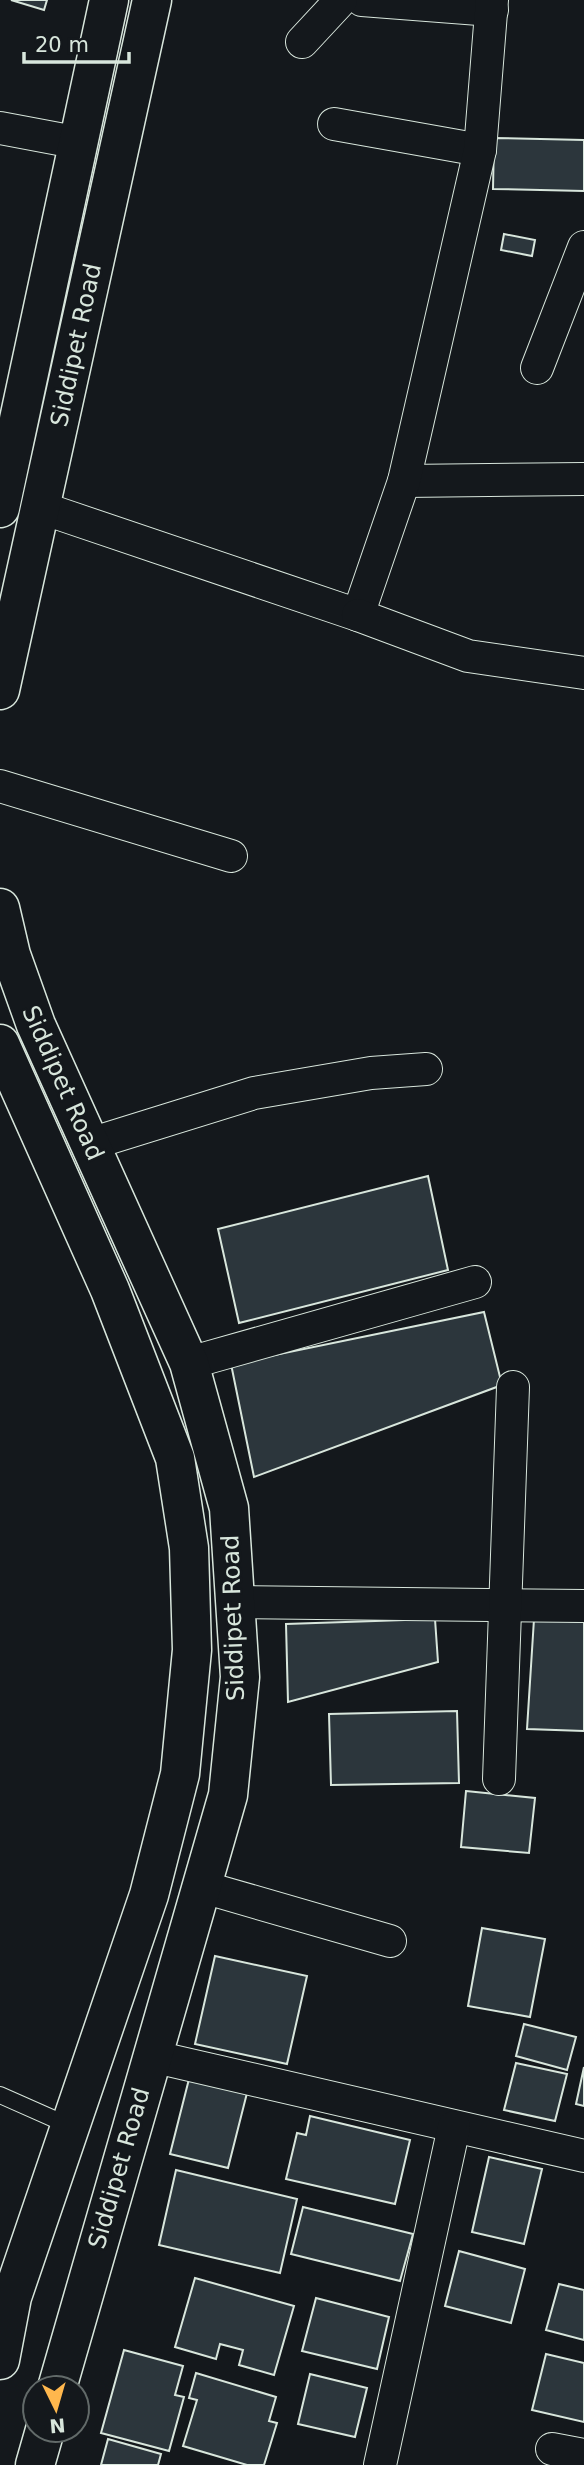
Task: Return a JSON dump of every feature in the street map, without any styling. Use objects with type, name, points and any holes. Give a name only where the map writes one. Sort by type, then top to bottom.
[{"type":"main road","name":"Siddipet Road","points":[[0,508],[109,0]]},
{"type":"main road","name":"Siddipet Road","points":[[0,690],[152,0]]},
{"type":"main road","name":"Siddipet Road","points":[[0,908],[11,955],[36,1025],[189,1363],[229,1508],[240,1677],[228,1795],[61,2374]]},
{"type":"main road","name":"Siddipet Road","points":[[0,1044],[110,1290],[175,1458],[188,1548],[192,1650],[180,1774],[149,1895],[12,2297],[0,2360]]},
{"type":"main road","points":[[35,2465],[41,2444]]},
{"type":"street","points":[[302,42],[341,0]]},
{"type":"street","points":[[358,615],[404,481],[480,150],[492,5],[362,0]]},
{"type":"street","points":[[334,124],[480,150]]},
{"type":"street","points":[[0,128],[80,143]]},
{"type":"street","points":[[537,368],[584,247]]},
{"type":"street","points":[[404,481],[584,478]]},
{"type":"street","points":[[42,508],[358,615],[468,656],[584,673]]},
{"type":"street","points":[[0,786],[231,856]]},
{"type":"street","points":[[90,1144],[254,1093],[371,1073],[426,1069]]},
{"type":"street","points":[[189,1363],[475,1282]]},
{"type":"street","points":[[499,1779],[513,1387]]},
{"type":"street","points":[[236,1602],[584,1606]]},
{"type":"street","points":[[203,1887],[390,1941]]},
{"type":"street","points":[[151,2056],[584,2156]]},
{"type":"street","points":[[380,2465],[454,2127]]},
{"type":"street","points":[[552,2449],[584,2455]]},
{"type":"lane","points":[[0,2095],[70,2126]]},
{"type":"building","points":[[11,0],[47,0],[44,10]]},
{"type":"building","points":[[494,138],[584,140],[584,191],[493,189]]},
{"type":"building","points":[[504,234],[535,240],[532,256],[501,250]]},
{"type":"building","points":[[428,1176],[448,1270],[239,1323],[218,1229]]},
{"type":"building","points":[[484,1312],[502,1385],[254,1477],[231,1364]]},
{"type":"building","points":[[435,1619],[438,1662],[288,1702],[286,1624]]},
{"type":"building","points":[[534,1619],[584,1622],[584,1731],[527,1729]]},
{"type":"building","points":[[457,1711],[459,1783],[331,1785],[329,1714]]},
{"type":"building","points":[[466,1791],[535,1798],[529,1853],[461,1847]]},
{"type":"building","points":[[482,1928],[545,1939],[530,2017],[468,2006]]},
{"type":"building","points":[[215,1956],[307,1976],[287,2064],[195,2044]]},
{"type":"building","points":[[524,2024],[576,2037],[567,2070],[516,2056]]},
{"type":"building","points":[[516,2063],[567,2074],[555,2121],[504,2110]]},
{"type":"building","points":[[584,2067],[584,2106],[576,2104]]},
{"type":"building","points":[[189,2079],[247,2093],[228,2168],[170,2154]]},
{"type":"building","points":[[310,2116],[410,2140],[395,2204],[286,2179],[297,2133],[306,2135]]},
{"type":"building","points":[[489,2157],[542,2169],[524,2244],[472,2232]]},
{"type":"building","points":[[176,2170],[297,2199],[280,2273],[159,2245]]},
{"type":"building","points":[[303,2207],[413,2234],[400,2281],[291,2254]]},
{"type":"building","points":[[459,2251],[525,2269],[511,2323],[445,2306]]},
{"type":"building","points":[[195,2278],[294,2306],[274,2375],[239,2365],[243,2350],[220,2344],[216,2359],[175,2347]]},
{"type":"building","points":[[559,2284],[584,2290],[584,2340],[546,2330]]},
{"type":"building","points":[[316,2298],[389,2317],[377,2369],[302,2351]]},
{"type":"building","points":[[124,2350],[183,2366],[175,2395],[184,2397],[169,2451],[101,2433]]},
{"type":"building","points":[[546,2354],[584,2363],[584,2422],[532,2410]]},
{"type":"building","points":[[196,2373],[276,2397],[269,2421],[277,2423],[264,2465],[247,2465],[183,2446],[197,2400],[189,2398]]},
{"type":"building","points":[[310,2374],[367,2388],[355,2437],[298,2424]]},
{"type":"building","points":[[108,2439],[161,2454],[158,2465],[101,2465]]}]
